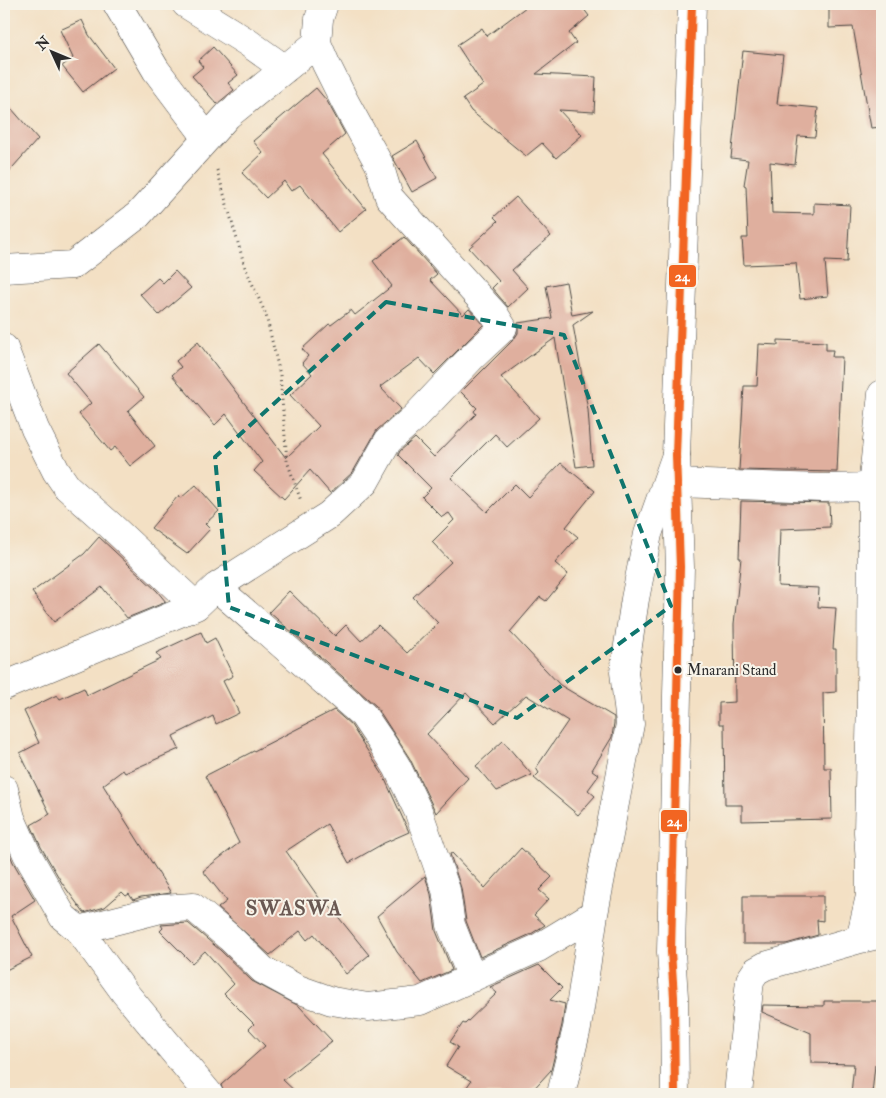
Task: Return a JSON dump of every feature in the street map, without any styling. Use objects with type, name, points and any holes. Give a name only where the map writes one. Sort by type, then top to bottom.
[{"type":"street","points":[[117,4],[156,70],[207,138]]},
{"type":"street","points":[[186,4],[247,42],[285,69]]},
{"type":"street","points":[[4,686],[196,606],[216,587],[329,515],[365,482],[388,441],[415,417],[471,358],[503,328],[495,315],[389,197],[379,164],[345,102],[317,43],[319,19],[324,4]]},
{"type":"street","points":[[675,1094],[674,997],[671,952],[680,567],[676,455],[692,4]]},
{"type":"street","points":[[4,269],[73,265],[138,215],[228,115],[317,43]]},
{"type":"street","points":[[4,348],[36,429],[56,471],[67,487],[196,606]]},
{"type":"street","points":[[738,1094],[746,1002],[750,980],[756,971],[765,966],[871,936],[870,896],[876,882],[868,832],[872,487],[882,394]]},
{"type":"street","points":[[561,1094],[578,1028],[594,914],[630,724],[624,672],[635,599],[648,534],[676,455]]},
{"type":"street","points":[[677,483],[821,488],[872,487]]},
{"type":"street","points":[[216,587],[363,715],[398,767],[419,813],[446,890],[451,925],[472,978]]},
{"type":"street","points":[[4,789],[11,818],[31,862],[63,917],[79,930],[124,993],[209,1094]]},
{"type":"street","points":[[79,930],[161,909],[193,907],[264,970],[298,989],[332,1001],[368,1007],[420,1001],[538,948],[594,914]]},
{"type":"path","points":[[207,138],[245,267],[266,315],[280,375],[287,461],[310,528]]},
{"type":"highlighted area","points":[[386,302],[564,335],[671,606],[517,718],[229,607],[215,457]]},
{"type":"building","points":[[530,4],[580,4],[589,16],[569,33],[576,43],[536,74],[596,77],[594,112],[559,110],[582,135],[556,158],[542,143],[526,156],[471,111],[463,99],[483,85],[457,45],[482,28],[487,36]]},
{"type":"building","points":[[829,4],[882,4],[882,127],[871,128],[853,27],[829,28]]},
{"type":"building","points":[[82,20],[89,35],[114,68],[83,92],[62,66],[73,58],[60,30]]},
{"type":"building","points":[[213,47],[238,75],[228,83],[234,90],[217,104],[192,76],[203,67],[198,61]]},
{"type":"building","points":[[743,51],[783,55],[777,104],[818,108],[815,137],[798,136],[795,165],[770,162],[772,213],[814,214],[814,203],[850,205],[847,262],[825,261],[828,296],[800,299],[796,263],[744,265],[742,238],[748,238],[746,186],[744,185],[748,160],[731,158]]},
{"type":"building","points":[[316,88],[327,101],[345,134],[322,154],[366,209],[338,232],[300,185],[291,191],[284,181],[266,198],[242,173],[263,153],[253,141]]},
{"type":"building","points":[[4,100],[38,139],[4,177]]},
{"type":"building","points":[[417,141],[437,178],[412,192],[392,156]]},
{"type":"building","points":[[516,197],[551,236],[512,270],[528,288],[508,307],[492,288],[499,281],[469,248],[498,221],[494,217]]},
{"type":"building","points":[[404,237],[437,274],[430,280],[463,315],[469,309],[483,325],[434,374],[419,358],[380,387],[401,409],[377,430],[353,472],[330,493],[310,470],[284,499],[254,471],[262,462],[226,414],[215,425],[172,375],[181,367],[176,361],[198,342],[286,458],[319,426],[290,395],[312,374],[302,363],[308,356],[302,349],[329,324],[331,325],[351,310],[355,315],[392,286],[373,261]]},
{"type":"building","points":[[175,271],[191,288],[159,315],[140,294],[158,278],[163,283]]},
{"type":"building","points":[[566,282],[572,315],[593,311],[573,325],[588,410],[592,465],[576,467],[555,338],[501,377],[539,418],[507,447],[495,434],[451,478],[487,512],[515,484],[528,497],[561,463],[595,491],[566,527],[578,537],[555,563],[568,574],[546,601],[540,597],[510,632],[560,685],[614,717],[612,737],[592,770],[599,775],[588,790],[595,796],[578,815],[534,778],[539,773],[536,768],[568,721],[526,695],[495,723],[466,693],[427,734],[468,778],[436,813],[410,759],[376,706],[269,612],[289,591],[335,636],[346,625],[361,641],[378,625],[407,653],[438,623],[413,597],[451,562],[432,542],[454,520],[449,513],[442,517],[422,497],[431,488],[398,455],[415,438],[434,457],[476,414],[474,411],[477,408],[461,392],[514,339],[518,333],[518,323],[552,318],[546,286]]},
{"type":"building","points":[[778,340],[826,342],[826,350],[833,350],[832,357],[842,357],[837,472],[739,470],[744,386],[757,386],[759,344],[778,345]]},
{"type":"building","points":[[99,344],[144,397],[128,411],[155,446],[130,466],[115,447],[110,451],[79,414],[91,403],[66,373]]},
{"type":"building","points":[[196,485],[219,511],[205,524],[210,529],[187,554],[151,528],[178,496],[181,498]]},
{"type":"building","points":[[741,501],[829,503],[830,527],[780,529],[778,586],[819,588],[818,607],[836,608],[833,649],[836,649],[836,692],[823,693],[824,768],[831,768],[832,819],[742,821],[742,805],[725,805],[724,724],[719,724],[719,703],[735,702],[734,624],[741,558],[739,558]]},
{"type":"building","points":[[99,537],[157,591],[166,602],[127,618],[102,587],[54,622],[32,592],[84,554]]},
{"type":"building","points":[[201,632],[206,643],[215,638],[233,676],[223,681],[239,713],[216,724],[213,716],[173,736],[179,749],[125,773],[123,770],[103,785],[171,893],[141,897],[133,900],[129,894],[126,896],[122,892],[105,907],[84,913],[62,883],[41,847],[31,825],[50,814],[20,753],[39,743],[24,711],[57,695],[60,699],[84,688],[87,695],[161,659],[156,653]]},
{"type":"building","points":[[334,710],[351,725],[383,775],[409,832],[384,843],[349,863],[327,824],[286,851],[324,905],[327,903],[369,955],[346,974],[314,934],[307,940],[300,931],[270,955],[218,908],[227,901],[203,871],[239,843],[205,776]]},
{"type":"building","points":[[503,741],[532,775],[497,791],[476,766]]},
{"type":"building","points":[[5,842],[13,862],[35,900],[11,916],[32,957],[4,971]]},
{"type":"building","points":[[521,848],[552,877],[539,890],[549,899],[534,915],[545,925],[531,934],[480,957],[466,921],[461,888],[450,854],[452,853],[485,888]]},
{"type":"building","points":[[425,876],[431,894],[436,931],[452,970],[422,983],[397,952],[377,916]]},
{"type":"building","points":[[743,896],[823,896],[823,921],[817,920],[818,935],[786,944],[743,944]]},
{"type":"building","points":[[188,923],[252,981],[299,1006],[332,1041],[283,1080],[298,1094],[224,1094],[221,1085],[265,1046],[249,1029],[254,1024],[224,994],[234,984],[205,951],[192,963],[160,931],[163,928],[161,925]]},
{"type":"building","points":[[539,965],[562,988],[550,1000],[565,1004],[551,1070],[529,1094],[462,1094],[471,1081],[446,1066],[458,1047],[450,1042],[463,1023],[465,1024],[497,993],[490,987]]},
{"type":"building","points":[[824,1001],[882,1001],[882,1064],[875,1065],[872,1094],[851,1094],[854,1064],[811,1063],[811,1033],[762,1012],[763,1005],[824,1006]]},
{"type":"transit line","name":"24","points":[[675,1094],[674,997],[671,952],[680,567],[676,455],[692,4]]},
{"type":"place","name":"Mnarani Stand","points":[[678,670]]},
{"type":"district","name":"SWASWA","points":[[294,908]]}]
